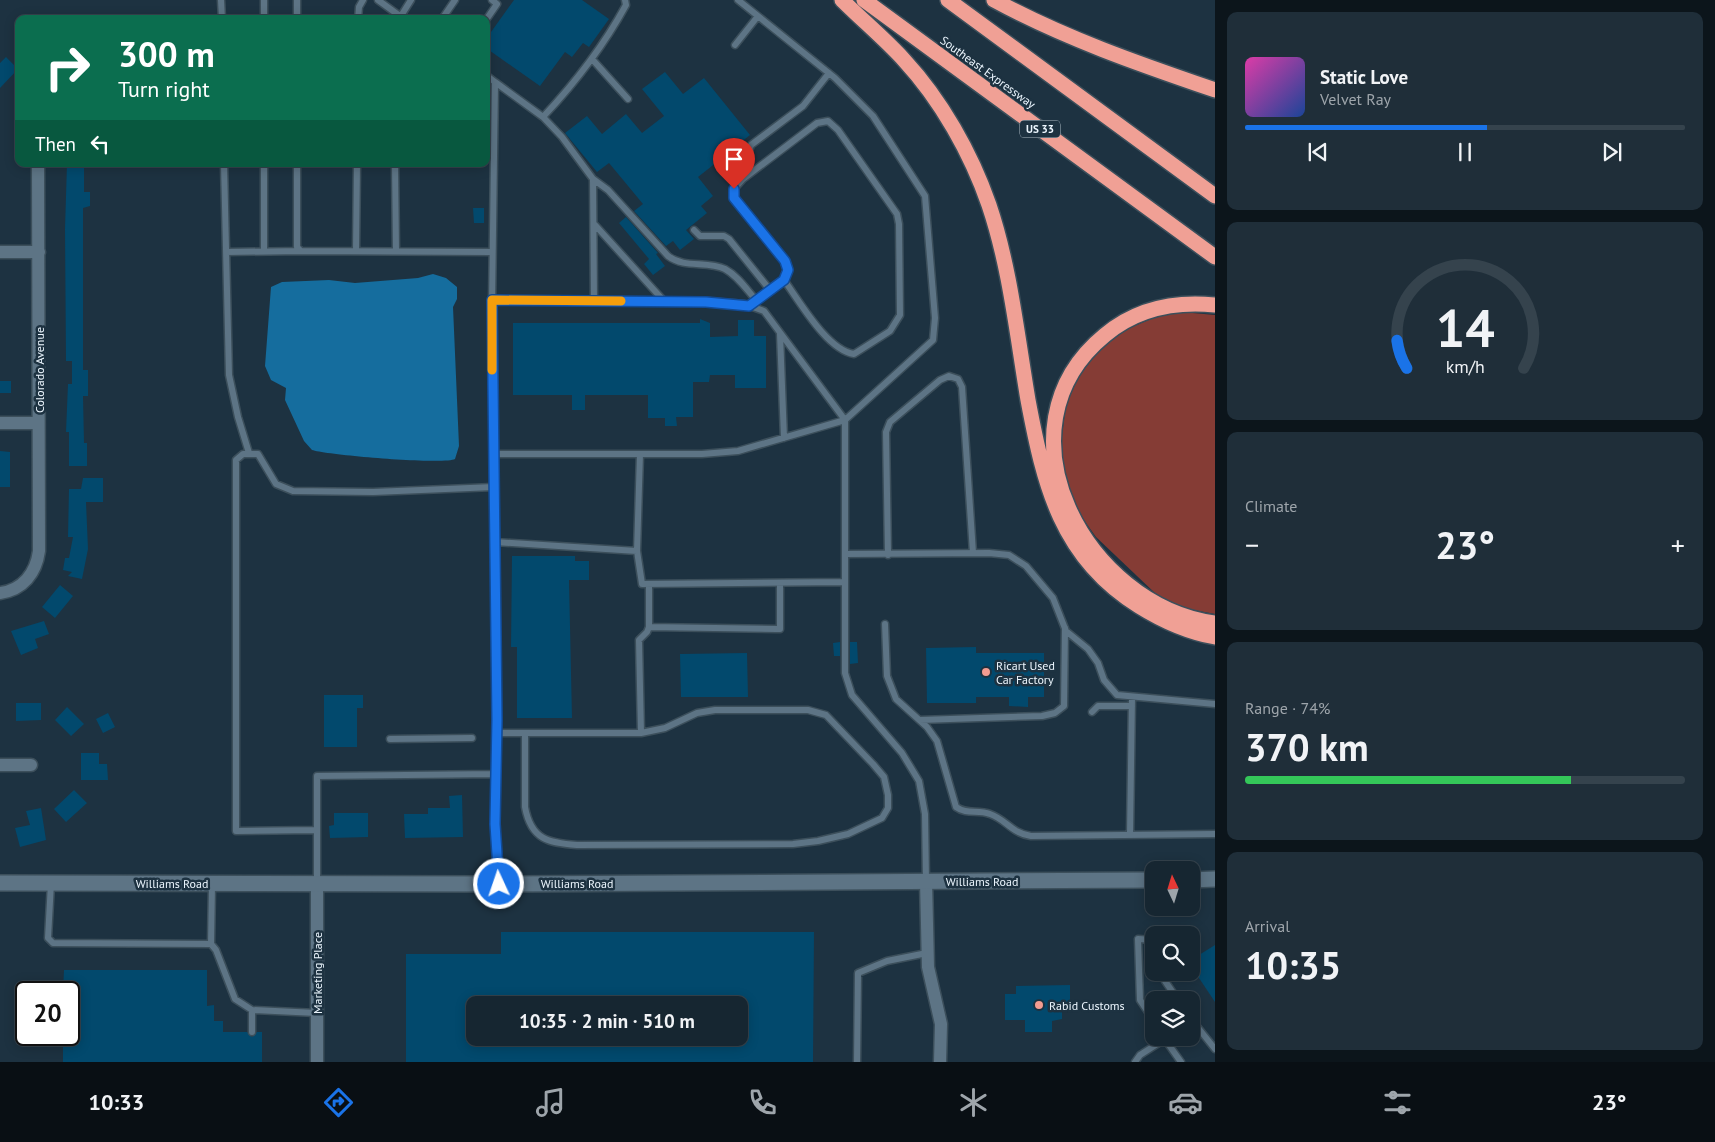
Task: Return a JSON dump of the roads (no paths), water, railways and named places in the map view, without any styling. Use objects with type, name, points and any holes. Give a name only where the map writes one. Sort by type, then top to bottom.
[{"type":"highway","points":[[842,0],[904,60],[933,95],[976,174],[989,205],[1006,274],[1041,467],[1054,505],[1071,539],[1095,571],[1126,598],[1163,620],[1182,628],[1215,637]]},
{"type":"highway","name":"Southeast Expressway","points":[[864,0],[1215,257]]},
{"type":"highway","points":[[948,0],[1215,196]]},
{"type":"highway","points":[[994,0],[1033,21],[1099,49],[1215,90]]},
{"type":"highway","points":[[1215,305],[1190,303],[1154,309],[1127,320],[1101,338],[1086,352],[1069,376],[1058,403],[1054,437],[1056,472],[1066,504],[1073,519],[1101,559],[1119,577],[1160,606],[1183,615],[1215,623]]},
{"type":"main road","points":[[1200,880],[1215,879]]},
{"type":"main road","name":"Williams Road","points":[[0,883],[499,884],[1145,880]]},
{"type":"street","name":"Colorado Avenue","points":[[0,593],[16,589],[32,575],[39,551],[38,167]]},
{"type":"street","points":[[0,252],[39,252]]},
{"type":"street","points":[[0,423],[38,423]]},
{"type":"street","points":[[0,765],[32,764]]},
{"type":"street","points":[[926,881],[928,967],[941,1024],[940,1062]]},
{"type":"street","name":"Marketing Place","points":[[317,883],[317,1062]]},
{"type":"lane","points":[[221,0],[222,15]]},
{"type":"lane","points":[[264,0],[264,15]]},
{"type":"lane","points":[[297,0],[297,15]]},
{"type":"lane","points":[[358,15],[359,6],[363,0]]},
{"type":"lane","points":[[378,0],[397,15]]},
{"type":"lane","points":[[403,15],[411,0]]},
{"type":"lane","points":[[445,15],[455,0]]},
{"type":"lane","points":[[490,15],[498,4],[492,0]]},
{"type":"lane","points":[[543,117],[576,82],[614,26],[626,5],[625,0]]},
{"type":"lane","points":[[493,454],[702,454],[738,451],[845,420],[933,340],[935,318],[924,196],[873,116],[829,73],[738,0]]},
{"type":"lane","points":[[735,45],[758,16]]},
{"type":"lane","points":[[592,59],[628,99]]},
{"type":"lane","points":[[751,173],[746,163],[751,145],[803,106],[829,73]]},
{"type":"lane","points":[[490,79],[543,117],[562,137],[594,179],[608,190],[668,256],[676,262],[724,269],[741,282],[756,300]]},
{"type":"lane","points":[[495,82],[492,300],[495,774],[499,884]]},
{"type":"lane","points":[[749,306],[784,280],[788,270],[785,261],[734,198],[734,189],[751,173],[817,123],[828,122],[838,130],[897,214],[900,315],[890,331],[854,354],[844,352],[833,344],[784,280]]},
{"type":"lane","points":[[224,167],[228,375],[249,452]]},
{"type":"lane","points":[[264,167],[264,251]]},
{"type":"lane","points":[[297,167],[297,247],[301,251]]},
{"type":"lane","points":[[356,251],[357,167]]},
{"type":"lane","points":[[395,167],[396,251]]},
{"type":"lane","points":[[594,179],[594,301]]},
{"type":"lane","points":[[595,225],[664,301]]},
{"type":"lane","points":[[694,230],[700,236],[724,236],[729,239],[770,290]]},
{"type":"lane","points":[[226,252],[492,252]]},
{"type":"lane","points":[[492,300],[706,302],[749,306],[764,311],[845,420],[844,673],[852,695],[902,753],[919,781],[925,814],[926,881]]},
{"type":"lane","points":[[780,333],[784,438]]},
{"type":"lane","points":[[888,555],[886,432],[890,422],[940,380],[949,376],[958,379],[962,387],[973,553]]},
{"type":"lane","points":[[316,830],[236,831],[236,460],[249,452],[258,454],[276,484],[293,491],[373,492],[494,487]]},
{"type":"lane","points":[[640,454],[637,551],[642,584],[845,582]]},
{"type":"lane","points":[[494,542],[637,551]]},
{"type":"lane","points":[[845,554],[973,553],[1009,555],[1026,566],[1053,598],[1065,628],[1064,706],[1055,713],[1042,716],[920,720]]},
{"type":"lane","points":[[649,628],[780,629],[780,582]]},
{"type":"lane","points":[[641,732],[639,640],[649,628],[649,584]]},
{"type":"lane","points":[[885,624],[887,676],[896,699],[908,712],[920,720],[937,741],[956,807],[963,812],[989,813],[1020,834],[1215,834]]},
{"type":"lane","points":[[1065,628],[1088,649],[1098,664],[1104,680],[1117,695],[1215,704]]},
{"type":"lane","points":[[1130,835],[1132,697]]},
{"type":"lane","points":[[1092,712],[1098,706],[1132,706]]},
{"type":"lane","points":[[496,733],[641,732],[665,728],[697,713],[715,710],[808,710],[826,716],[874,764],[884,777],[888,795],[888,808],[882,818],[848,834],[794,844],[577,846],[550,843],[533,829],[527,818],[525,807],[524,733]]},
{"type":"lane","points":[[390,739],[472,738]]},
{"type":"lane","points":[[317,883],[317,776],[495,774]]},
{"type":"lane","points":[[51,883],[48,938],[53,943],[211,944]]},
{"type":"lane","points":[[212,883],[211,944],[216,950],[235,999],[252,1010],[317,1013]]},
{"type":"lane","points":[[1145,939],[1138,939],[1140,1000],[1145,1008]]},
{"type":"lane","points":[[857,1062],[858,972],[887,961],[927,953]]},
{"type":"lane","points":[[252,1010],[252,1032]]},
{"type":"lane","points":[[1200,1030],[1215,1049]]},
{"type":"lane","points":[[1135,1062],[1140,1055],[1153,1046]]},
{"type":"lane","points":[[1170,1046],[1181,1062]]},
{"type":"water","points":[[433,274],[446,278],[457,287],[457,299],[453,307],[459,446],[455,459],[430,461],[385,459],[312,450],[304,441],[285,400],[286,388],[271,380],[265,366],[271,287],[282,282],[329,280],[355,283],[418,278]]},
{"type":"place","name":"Ricart Used Car Factory","points":[[986,672]]},
{"type":"place","name":"Rabid Customs","points":[[1039,1005]]}]
